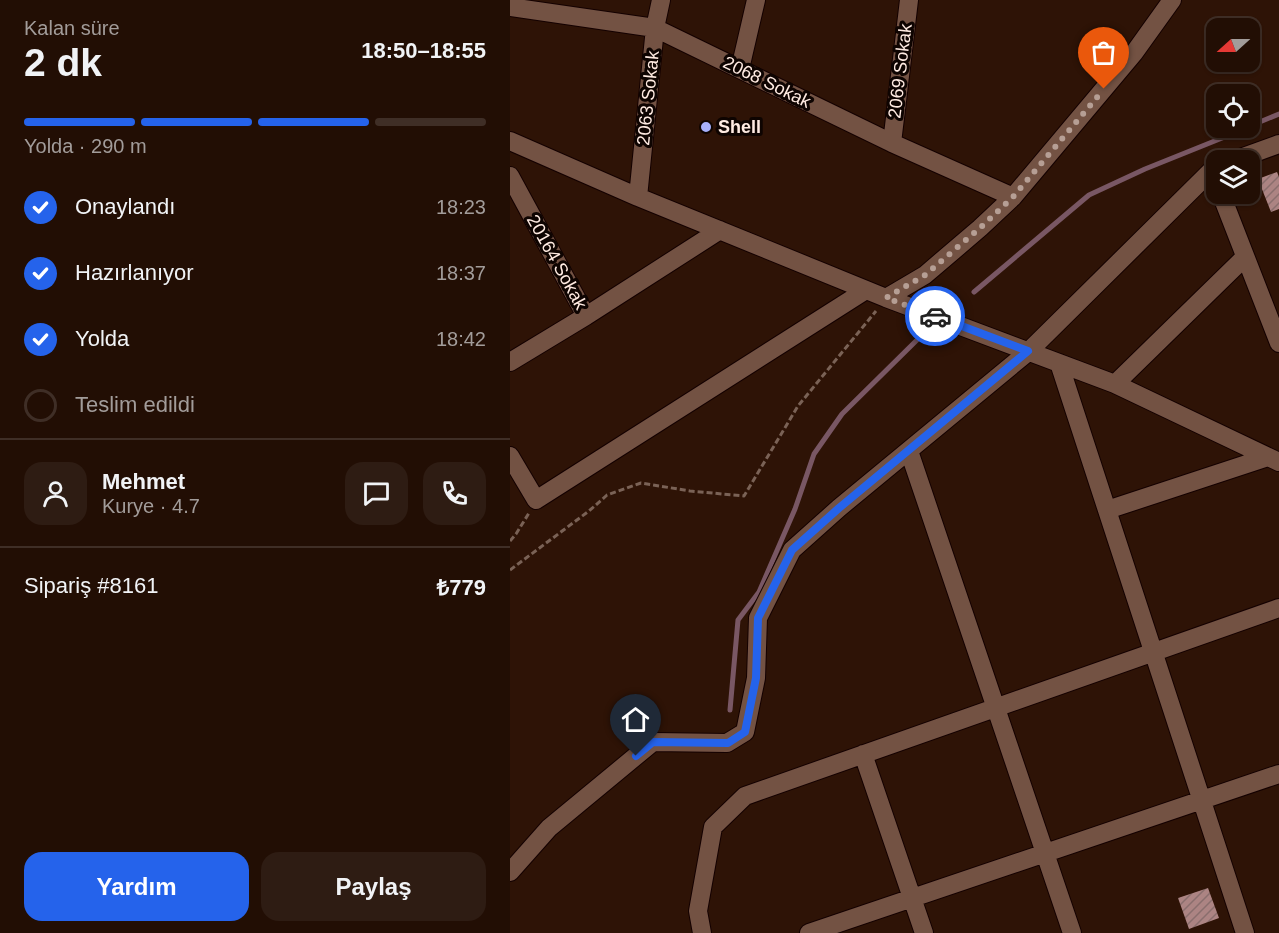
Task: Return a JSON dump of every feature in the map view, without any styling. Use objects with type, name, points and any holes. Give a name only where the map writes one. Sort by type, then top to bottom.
[{"type":"street","name":"2063 Sokak","points":[[638,197],[655,28],[661,0]]},
{"type":"street","points":[[740,69],[756,0]]},
{"type":"street","name":"2069 Sokak","points":[[892,143],[909,0]]},
{"type":"street","points":[[886,298],[925,275],[1013,197],[1134,53],[1172,0]]},
{"type":"street","name":"2068 Sokak","points":[[510,7],[655,28],[892,143],[1013,197]]},
{"type":"street","points":[[510,141],[638,197],[866,290],[1115,384],[1274,460]]},
{"type":"street","points":[[1260,151],[1279,144]]},
{"type":"street","name":"20164 Sokak","points":[[510,176],[586,316]]},
{"type":"street","points":[[510,873],[549,828],[653,742],[728,743],[745,732],[756,678],[758,618],[792,550],[839,508],[1028,351],[1206,182]]},
{"type":"street","points":[[1225,204],[1245,257],[1272,305],[1279,343]]},
{"type":"street","points":[[510,362],[720,230]]},
{"type":"street","points":[[1115,384],[1245,257]]},
{"type":"street","points":[[510,456],[536,500],[866,290]]},
{"type":"street","points":[[1059,363],[1245,933]]},
{"type":"street","points":[[909,451],[1072,933]]},
{"type":"street","points":[[1107,510],[1274,460]]},
{"type":"street","points":[[702,933],[698,911],[713,827],[745,796],[1279,608]]},
{"type":"street","points":[[863,754],[924,933]]},
{"type":"street","points":[[809,933],[1279,774]]},
{"type":"path","points":[[510,570],[608,495],[642,483],[690,491],[744,496],[798,406],[886,298]]},
{"type":"path","points":[[510,541],[536,500]]},
{"type":"building","points":[[1277,172],[1279,209],[1271,212],[1260,184],[1260,178]]},
{"type":"building","points":[[1208,888],[1219,918],[1189,929],[1178,898]]},
{"type":"waterway","points":[[1260,122],[1279,114]]},
{"type":"waterway","points":[[974,292],[1089,195],[1145,169],[1222,138]]},
{"type":"waterway","points":[[730,710],[738,620],[759,592],[795,509],[814,454],[842,414],[919,338]]},
{"type":"way so far","points":[[935,316],[886,298],[925,275],[1013,197],[1104,89]]},
{"type":"place","name":"Shell","points":[[706,127]]},
{"type":"route","points":[[636,756],[653,742],[728,743],[745,732],[756,678],[758,618],[792,550],[839,508],[1028,351],[935,316]]}]
